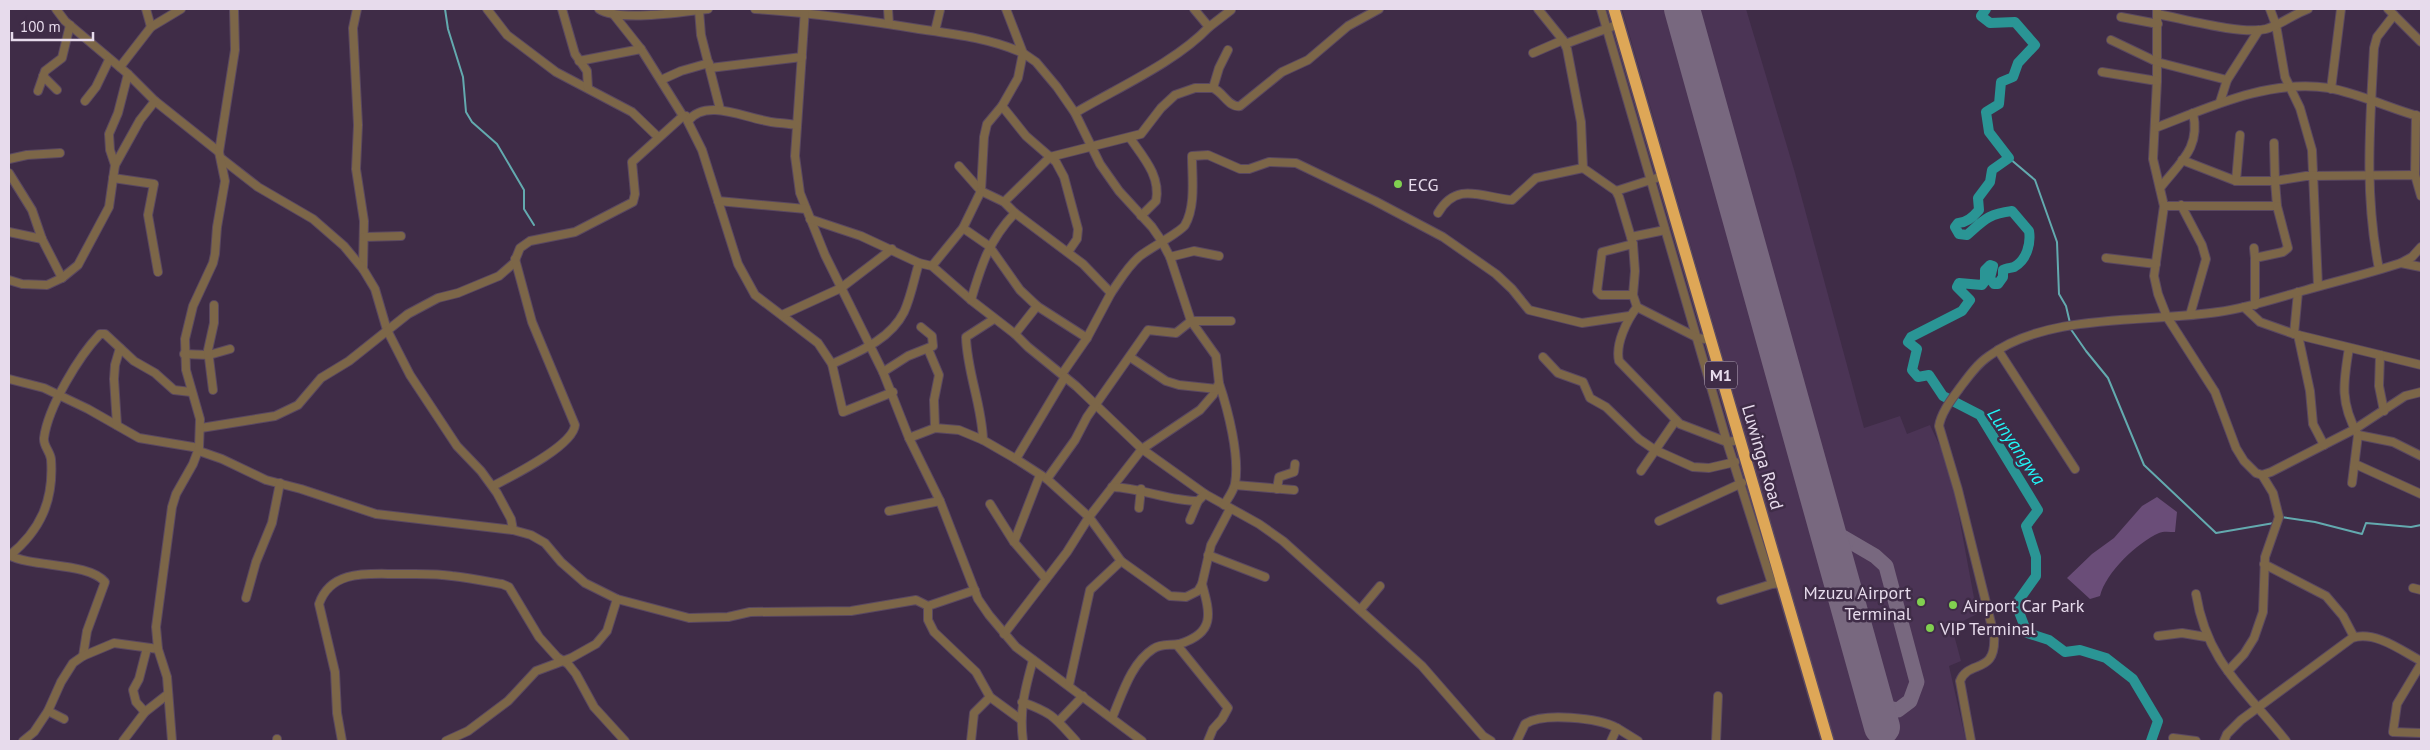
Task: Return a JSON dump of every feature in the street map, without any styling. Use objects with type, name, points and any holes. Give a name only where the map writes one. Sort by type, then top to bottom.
[{"type":"highway","name":"Luwinga Road","points":[[1614,9],[1641,121],[1650,151],[1663,176],[1672,204],[1740,440],[1776,584],[1828,741]]},
{"type":"street","points":[[56,9],[70,25],[109,60],[128,74],[155,101],[258,187],[313,219],[347,249],[363,269],[379,299],[387,330],[410,374],[457,446],[493,486],[511,519],[513,530]]},
{"type":"street","points":[[146,9],[152,27]]},
{"type":"street","points":[[120,67],[152,27],[181,9]]},
{"type":"street","points":[[172,741],[166,672],[158,649],[157,610],[172,507],[176,494],[199,449],[201,428],[191,392],[184,354],[186,327],[193,306],[213,263],[225,181],[220,155],[235,50],[234,9]]},
{"type":"street","points":[[357,9],[353,28],[358,125],[356,169],[362,203],[363,269]]},
{"type":"street","points":[[487,9],[514,40],[556,72],[637,116],[658,137]]},
{"type":"street","points":[[562,9],[568,34],[579,61],[587,72],[588,88]]},
{"type":"street","points":[[599,9],[614,15],[641,50],[686,118],[702,150],[746,280],[755,295],[818,343],[832,364],[843,412],[892,392]]},
{"type":"street","points":[[614,15],[637,11],[661,15],[708,9]]},
{"type":"street","points":[[755,9],[805,11],[990,40],[1023,53],[1036,62],[1058,87],[1075,113],[1100,164],[1119,191],[1152,227],[1170,257],[1191,321],[1216,356],[1218,386],[1229,417],[1235,485],[1208,555],[1202,584],[1198,591],[1186,597],[1170,596],[1120,561],[1089,517],[1044,477],[1016,459],[983,440],[959,430],[935,428],[909,438]]},
{"type":"street","points":[[888,9],[889,24]]},
{"type":"street","points":[[932,266],[963,228],[982,191],[984,137],[987,124],[1002,106],[1018,78],[1023,53],[1006,9]]},
{"type":"street","points":[[1194,9],[1209,28]]},
{"type":"street","points":[[1004,202],[1050,157],[1141,134],[1161,108],[1175,95],[1195,88],[1213,88],[1219,90],[1233,105],[1240,106],[1282,72],[1308,60],[1348,26],[1379,9]]},
{"type":"street","points":[[1538,9],[1564,42],[1581,122],[1584,168]]},
{"type":"street","points":[[1601,9],[1638,108]]},
{"type":"street","points":[[2270,9],[2276,24],[2281,61],[2289,87],[2306,124],[2312,150],[2318,286]]},
{"type":"street","points":[[2308,9],[2299,11],[2276,24],[2258,30],[2216,25],[2157,11],[2157,81],[2153,159],[2164,206],[2156,264],[2156,288],[2167,317],[2211,385],[2244,461],[2253,471],[2262,474],[2275,470],[2324,445],[2356,432],[2405,396],[2421,392]]},
{"type":"street","points":[[2331,89],[2341,9]]},
{"type":"street","points":[[2388,9],[2421,41]]},
{"type":"street","points":[[699,10],[701,34],[720,110]]},
{"type":"street","points":[[935,31],[940,10]]},
{"type":"street","points":[[1075,113],[1178,53],[1231,10]]},
{"type":"street","points":[[805,11],[797,124],[796,168],[800,193],[841,288],[884,372],[909,438],[940,501],[975,590],[984,608],[1004,634],[1033,660],[1142,741]]},
{"type":"street","points":[[2379,269],[2370,212],[2368,175],[2375,42],[2394,15]]},
{"type":"street","points":[[2121,17],[2158,24]]},
{"type":"street","points":[[1533,53],[1619,24]]},
{"type":"street","points":[[38,91],[43,76],[62,58],[70,25]]},
{"type":"street","points":[[2220,102],[2227,80],[2258,30]]},
{"type":"street","points":[[2111,40],[2157,62],[2227,80]]},
{"type":"street","points":[[579,61],[641,50]]},
{"type":"street","points":[[1213,88],[1219,68],[1228,50]]},
{"type":"street","points":[[661,80],[681,71],[710,66],[802,57]]},
{"type":"street","points":[[85,101],[96,87],[109,60]]},
{"type":"street","points":[[2102,72],[2157,81]]},
{"type":"street","points":[[115,165],[110,150],[109,134],[118,113],[128,74]]},
{"type":"street","points":[[43,76],[57,90]]},
{"type":"street","points":[[2155,128],[2220,102],[2244,95],[2289,87],[2331,89],[2418,116],[2415,175],[2421,196]]},
{"type":"street","points":[[9,280],[41,285],[52,283],[62,278],[78,264],[100,225],[110,201],[115,165],[140,120],[155,101]]},
{"type":"street","points":[[1002,106],[1026,136],[1056,162],[1064,177],[1078,230],[1077,239],[1068,252]]},
{"type":"street","points":[[201,428],[275,416],[298,405],[322,378],[420,307],[499,276],[507,270],[520,248],[530,240],[574,232],[633,202],[635,183],[632,162],[658,137],[686,118],[720,110],[766,121],[797,124]]},
{"type":"street","points":[[2160,188],[2182,160],[2196,135],[2193,114]]},
{"type":"street","points":[[2236,181],[2240,135]]},
{"type":"street","points":[[1130,138],[1152,169],[1155,180],[1156,200],[1141,216]]},
{"type":"street","points":[[2255,258],[2283,252],[2288,248],[2277,206],[2274,143]]},
{"type":"street","points":[[1650,151],[1650,179],[1727,442],[1776,584],[1721,600]]},
{"type":"street","points":[[9,159],[28,155],[60,154]]},
{"type":"street","points":[[1016,459],[1112,293],[1130,266],[1161,240],[1180,230],[1185,224],[1192,200],[1192,156],[1208,155],[1240,169],[1249,169],[1269,162],[1289,161],[1324,175],[1443,237],[1496,274],[1529,310],[1586,323],[1629,316]]},
{"type":"street","points":[[2182,160],[2236,181],[2275,181],[2314,176],[2415,175]]},
{"type":"street","points":[[959,166],[982,191],[1004,202],[1015,214],[1068,252],[1112,293]]},
{"type":"street","points":[[1438,213],[1445,201],[1453,196],[1486,195],[1512,200],[1536,178],[1584,168],[1616,191],[1632,240],[1636,271],[1633,294],[1637,307],[1698,338],[1711,340]]},
{"type":"street","points":[[9,174],[32,210],[42,238],[62,278]]},
{"type":"street","points":[[1616,191],[1663,176]]},
{"type":"street","points":[[113,178],[154,184],[148,215],[158,272]]},
{"type":"street","points":[[718,201],[806,209]]},
{"type":"street","points":[[1660,209],[1672,204]]},
{"type":"street","points":[[2181,205],[2202,245],[2206,258],[2190,315]]},
{"type":"street","points":[[2164,206],[2277,206]]},
{"type":"street","points":[[971,300],[989,246],[1000,229],[1015,214]]},
{"type":"street","points":[[810,219],[892,249],[919,264],[932,266],[1064,376],[1142,449],[1205,494],[1259,524],[1283,541],[1422,666],[1483,736],[1492,741]]},
{"type":"street","points":[[963,228],[989,246],[1016,284],[1037,306],[1087,338]]},
{"type":"street","points":[[1633,294],[1601,295],[1597,291],[1602,252],[1665,230]]},
{"type":"street","points":[[9,232],[42,238]]},
{"type":"street","points":[[364,237],[401,236]]},
{"type":"street","points":[[1670,246],[1685,252]]},
{"type":"street","points":[[1972,741],[1960,682],[1964,675],[1990,659],[1994,637],[1958,490],[1939,429],[1941,417],[1977,367],[1998,350],[2022,338],[2069,327],[2190,315],[2255,305],[2401,263],[2412,257],[2421,247]]},
{"type":"street","points":[[2254,248],[2255,305]]},
{"type":"street","points":[[782,315],[841,288],[892,249]]},
{"type":"street","points":[[1170,257],[1194,251],[1220,256]]},
{"type":"street","points":[[1674,257],[1685,252]]},
{"type":"street","points":[[493,486],[561,445],[573,434],[575,425],[532,322],[515,258]]},
{"type":"street","points":[[2106,258],[2156,264]]},
{"type":"street","points":[[2401,263],[2421,267]]},
{"type":"street","points":[[832,364],[870,346],[891,329],[904,312],[919,264]]},
{"type":"street","points":[[1684,292],[1698,297]]},
{"type":"street","points":[[2298,292],[2296,335],[2310,391],[2313,424],[2324,445]]},
{"type":"street","points":[[213,390],[209,355],[214,305]]},
{"type":"street","points":[[1015,334],[1037,306]]},
{"type":"street","points":[[1637,307],[1629,316],[1620,345],[1619,361],[1685,427],[1727,442],[1740,440]]},
{"type":"street","points":[[2244,307],[2260,322],[2296,335],[2421,365]]},
{"type":"street","points":[[983,440],[983,424],[976,402],[966,337],[994,319]]},
{"type":"street","points":[[1014,542],[1044,477],[1075,440],[1095,404],[1148,330],[1176,333],[1191,321],[1230,321]]},
{"type":"street","points":[[884,372],[908,356],[933,346],[934,340],[921,327]]},
{"type":"street","points":[[83,656],[86,631],[105,582],[96,576],[82,571],[51,564],[27,562],[9,556],[32,534],[50,495],[50,454],[45,445],[44,437],[59,396],[76,364],[100,334],[105,334],[174,390],[191,392]]},
{"type":"street","points":[[117,425],[114,379],[115,365],[120,348]]},
{"type":"street","points":[[2349,348],[2343,399],[2356,432],[2355,464],[2352,483]]},
{"type":"street","points":[[184,354],[209,355],[230,349]]},
{"type":"street","points":[[928,349],[939,375],[934,400],[935,428]]},
{"type":"street","points":[[1998,350],[2076,469]]},
{"type":"street","points":[[2380,355],[2380,386],[2384,411]]},
{"type":"street","points":[[1130,357],[1166,381],[1179,385],[1218,386]]},
{"type":"street","points":[[1542,357],[1558,373],[1583,382],[1590,398],[1606,407],[1639,439],[1655,450],[1693,467],[1709,468],[1735,462]]},
{"type":"street","points":[[9,379],[37,386],[117,425],[139,438],[199,449],[266,480],[390,517],[513,530],[538,538],[577,577],[617,598],[662,612],[699,619],[757,612],[851,611],[916,600],[928,606],[975,590]]},
{"type":"street","points":[[1004,634],[1067,552],[1089,517],[1142,449],[1200,410],[1218,386]]},
{"type":"street","points":[[1641,471],[1676,420]]},
{"type":"street","points":[[2356,432],[2387,440],[2421,456]]},
{"type":"street","points":[[1277,489],[1279,477],[1294,472],[1295,464]]},
{"type":"street","points":[[2355,464],[2421,494]]},
{"type":"street","points":[[2228,671],[2250,646],[2262,618],[2264,564],[2278,517],[2273,493],[2262,474]]},
{"type":"street","points":[[246,598],[256,562],[272,523],[280,483]]},
{"type":"street","points":[[1659,521],[1742,483]]},
{"type":"street","points":[[1235,485],[1294,490]]},
{"type":"street","points":[[1112,487],[1141,489],[1181,500],[1198,501]]},
{"type":"street","points":[[1139,508],[1141,489]]},
{"type":"street","points":[[1190,520],[1198,501],[1205,494]]},
{"type":"street","points":[[889,511],[940,501]]},
{"type":"street","points":[[990,504],[1014,542],[1046,580]]},
{"type":"street","points":[[1208,555],[1265,577]]},
{"type":"street","points":[[1069,685],[1090,590],[1120,561]]},
{"type":"street","points":[[2264,564],[2326,596],[2343,616],[2354,637]]},
{"type":"street","points":[[342,741],[337,712],[334,672],[319,609],[320,599],[337,581],[362,573],[375,572],[453,576],[502,584],[509,587],[523,613],[539,636],[576,674],[594,707],[625,741]]},
{"type":"street","points":[[1112,718],[1138,663],[1153,649],[1163,644],[1177,645],[1203,632],[1208,622],[1209,609],[1202,584]]},
{"type":"street","points":[[1360,610],[1380,586]]},
{"type":"street","points":[[2196,594],[2206,637],[2228,671],[2286,741]]},
{"type":"street","points":[[446,741],[474,727],[508,701],[536,671],[584,652],[604,636],[617,598]]},
{"type":"street","points":[[928,606],[928,620],[934,632],[976,672],[990,697],[1020,719]]},
{"type":"street","points":[[2158,636],[2182,633],[2206,637]]},
{"type":"street","points":[[2224,741],[2234,727],[2257,708],[2354,637],[2377,639],[2421,662],[2397,704],[2393,732],[2421,733]]},
{"type":"street","points":[[23,741],[34,732],[48,711],[73,663],[83,656],[114,643],[158,649]]},
{"type":"street","points":[[1177,645],[1228,708],[1222,719],[1213,729],[1208,741]]},
{"type":"street","points":[[145,712],[136,702],[133,690],[138,679],[146,648]]},
{"type":"street","points":[[1023,741],[1020,719],[1022,702],[1033,660]]},
{"type":"street","points":[[123,741],[145,712],[168,694]]},
{"type":"street","points":[[1059,721],[1083,696]]},
{"type":"street","points":[[1716,741],[1718,696]]},
{"type":"street","points":[[971,741],[974,713],[990,697]]},
{"type":"street","points":[[1022,702],[1042,709],[1059,721],[1076,741]]},
{"type":"street","points":[[48,711],[64,719]]},
{"type":"street","points":[[1517,741],[1525,724],[1536,719],[1592,720],[1617,728],[1638,741]]},
{"type":"street","points":[[1611,741],[1617,728]]},
{"type":"street","points":[[2173,738],[2196,741]]},
{"type":"shaded area","points":[[1622,9],[1746,9],[1795,173],[1864,428],[1900,416],[1907,434],[1930,425],[1950,468],[1977,614],[1957,624],[1954,635],[1961,661],[1949,666],[1966,741],[1835,741]]},
{"type":"shaded area","points":[[2157,497],[2177,512],[2175,532],[2161,532],[2132,551],[2109,577],[2100,596],[2090,599],[2067,578],[2092,554],[2114,538],[2142,506]]},
{"type":"waterway","points":[[445,9],[448,29],[463,77],[466,112],[472,122],[497,144],[524,190],[524,209],[534,225]]},
{"type":"waterway","name":"Lunyangwa","points":[[1986,9],[1981,16],[1990,23],[2015,22],[2035,45],[2018,63],[2013,77],[2001,82],[1999,104],[1986,112],[1989,132],[2009,158],[1992,170],[1990,182],[1978,198],[1979,210],[1970,219],[1958,223],[1955,227],[1959,234],[1967,235],[1987,218],[2012,211],[2029,231],[2029,246],[2025,256],[2018,264],[2003,270],[2003,277],[1998,284],[1994,284],[1990,278],[1993,266],[1990,265],[1985,270],[1985,281],[1982,285],[1959,283],[1957,287],[1970,300],[1962,311],[1911,337],[1908,342],[1917,349],[1912,370],[1918,377],[1929,375],[1943,396],[1980,415],[2038,510],[2026,526],[2036,557],[2036,576],[2016,604],[2027,633],[2049,640],[2065,652],[2080,650],[2106,658],[2133,679],[2158,721],[2151,741]]},
{"type":"waterway","points":[[2009,158],[2035,180],[2057,242],[2059,294],[2066,306],[2070,323]]},
{"type":"waterway","points":[[2070,328],[2108,378],[2144,465],[2216,533],[2274,523]]},
{"type":"waterway","points":[[2281,517],[2315,522],[2362,534],[2366,523],[2411,527],[2421,525]]},
{"type":"taxiway","points":[[1827,528],[1875,556],[1886,566],[1917,682],[1910,701],[1898,710],[1886,708],[1875,699]]},
{"type":"taxiway","points":[[1836,561],[1840,548],[1847,541]]},
{"type":"runway","points":[[1682,9],[1882,727]]},
{"type":"place","name":"ECG","points":[[1398,184]]},
{"type":"place","name":"Mzuzu Airport Terminal","points":[[1921,602]]},
{"type":"place","name":"Airport Car Park","points":[[1953,605]]},
{"type":"place","name":"VIP Terminal","points":[[1930,628]]}]
